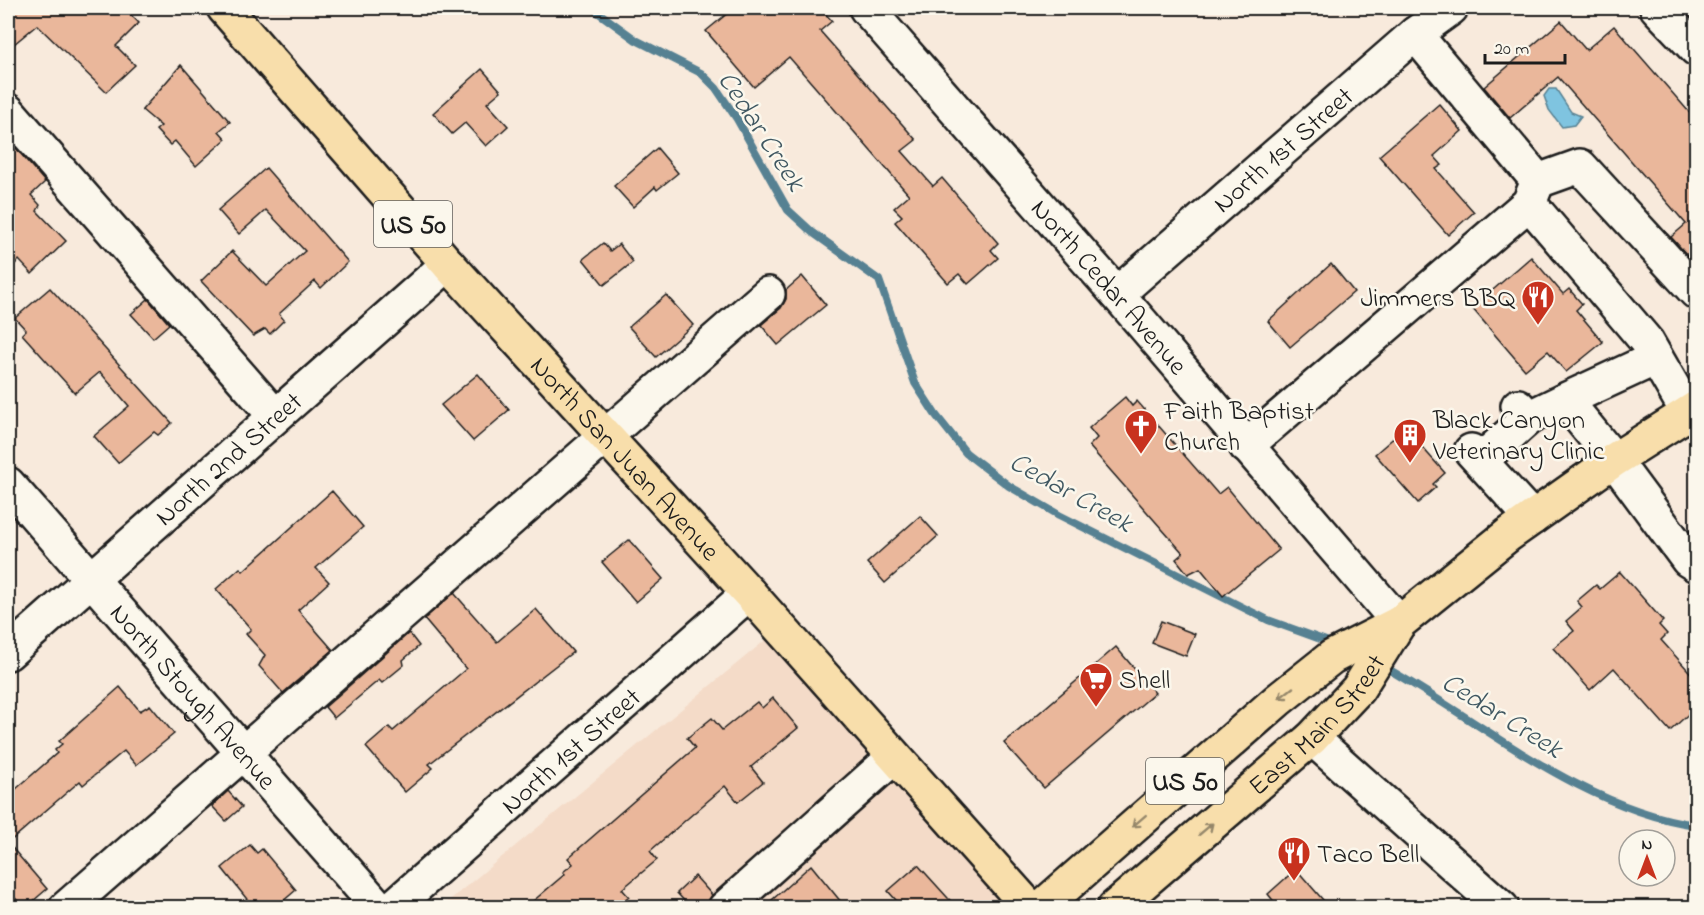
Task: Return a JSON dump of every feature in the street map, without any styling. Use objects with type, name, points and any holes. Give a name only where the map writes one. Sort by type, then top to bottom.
[{"type":"highway","name":"North San Juan Avenue","points":[[224,8],[448,264],[749,593],[1030,908]]},
{"type":"highway","name":"East Main Street","points":[[1041,908],[1278,700],[1332,657],[1400,623],[1532,518],[1614,460],[1692,411]]},
{"type":"highway","name":"East Main Street","points":[[1114,908],[1312,738],[1358,689],[1400,623]]},
{"type":"street","name":"North Cedar Avenue","points":[[866,8],[1118,294],[1400,623]]},
{"type":"street","name":"North 1st Street","points":[[1118,294],[1415,34],[1451,8]]},
{"type":"street","points":[[1658,8],[1696,49]]},
{"type":"street","points":[[1415,34],[1647,342],[1692,411]]},
{"type":"street","points":[[8,111],[275,416]]},
{"type":"street","points":[[1246,446],[1424,307],[1533,192],[1580,166],[1696,292]]},
{"type":"street","name":"North 2nd Street","points":[[8,652],[448,264]]},
{"type":"street","points":[[66,908],[768,294]]},
{"type":"street","points":[[1532,518],[1476,456],[1523,412],[1565,400],[1656,358]]},
{"type":"street","points":[[1565,400],[1614,460],[1688,560],[1696,565]]},
{"type":"street","name":"North Stough Avenue","points":[[8,484],[379,908]]},
{"type":"street","name":"North 1st Street","points":[[392,908],[749,593]]},
{"type":"street","points":[[1312,738],[1502,908]]},
{"type":"street","points":[[725,908],[894,757]]},
{"type":"shaded area","points":[[780,628],[1006,907],[440,908]]},
{"type":"water","points":[[1549,89],[1556,89],[1571,112],[1581,116],[1574,125],[1562,127],[1549,110],[1544,96]]},
{"type":"building","points":[[8,8],[124,8],[139,23],[116,46],[135,65],[106,92],[37,25],[8,49]]},
{"type":"building","points":[[734,8],[820,8],[832,21],[820,31],[916,140],[902,151],[933,186],[942,178],[998,243],[991,250],[998,258],[968,284],[959,274],[948,283],[895,222],[902,216],[894,208],[909,195],[789,57],[754,87],[706,31]]},
{"type":"building","points":[[1561,21],[1586,50],[1614,26],[1696,120],[1696,265],[1671,237],[1686,224],[1558,77],[1510,118],[1484,87]]},
{"type":"building","points":[[181,65],[230,122],[219,131],[226,139],[196,166],[175,141],[170,145],[156,130],[161,126],[142,110]]},
{"type":"building","points":[[482,69],[501,91],[487,103],[508,126],[486,146],[465,123],[452,134],[433,113]]},
{"type":"building","points":[[1439,104],[1462,131],[1434,156],[1442,165],[1436,169],[1474,212],[1448,235],[1379,156]]},
{"type":"building","points":[[8,139],[45,182],[31,195],[40,205],[37,211],[66,241],[32,274],[19,260],[8,271]]},
{"type":"building","points":[[657,148],[678,173],[657,190],[655,187],[633,207],[614,186]]},
{"type":"building","points":[[266,168],[348,262],[321,288],[315,281],[279,314],[284,320],[270,334],[265,329],[253,336],[201,281],[232,251],[266,286],[305,251],[266,210],[239,234],[218,210]]},
{"type":"building","points":[[603,243],[610,251],[619,244],[633,262],[604,285],[583,259]]},
{"type":"building","name":"Jimmers BBQ","points":[[1531,257],[1563,294],[1569,289],[1582,304],[1576,310],[1603,342],[1566,372],[1548,351],[1525,370],[1472,308]]},
{"type":"building","points":[[1331,264],[1354,292],[1290,347],[1268,321]]},
{"type":"building","points":[[802,276],[826,305],[778,345],[761,325],[781,308],[786,299],[786,290]]},
{"type":"building","points":[[50,288],[172,423],[158,435],[154,432],[118,463],[94,436],[129,406],[100,372],[75,393],[22,334],[26,330],[15,318]]},
{"type":"building","points":[[666,295],[693,325],[656,357],[629,327]]},
{"type":"building","points":[[148,299],[169,324],[153,338],[131,314]]},
{"type":"building","points":[[478,374],[509,410],[473,441],[441,405]]},
{"type":"building","points":[[1125,397],[1132,406],[1137,401],[1218,494],[1227,487],[1279,550],[1223,596],[1200,568],[1188,574],[1176,559],[1183,553],[1089,446],[1097,438],[1089,428]]},
{"type":"building","name":"Black Canyon Veterinary Clinic","points":[[1405,428],[1445,473],[1433,484],[1436,487],[1418,503],[1375,454]]},
{"type":"building","points":[[332,491],[363,527],[316,568],[329,582],[298,610],[333,650],[283,693],[259,666],[265,655],[246,634],[251,629],[216,589],[240,568],[243,571]]},
{"type":"building","points":[[920,516],[938,536],[885,583],[867,563]]},
{"type":"building","points":[[629,540],[663,579],[636,602],[602,562]]},
{"type":"building","points":[[1620,572],[1663,621],[1659,625],[1667,634],[1661,640],[1696,679],[1696,707],[1670,731],[1614,668],[1590,690],[1553,648],[1574,631],[1566,621],[1582,607],[1577,601],[1596,585],[1600,589]]},
{"type":"building","points":[[454,593],[497,642],[536,609],[573,652],[429,764],[433,768],[405,792],[366,747],[389,727],[393,731],[466,669],[424,619]]},
{"type":"building","points":[[1161,621],[1195,634],[1186,656],[1152,643]]},
{"type":"building","points":[[409,633],[419,646],[403,660],[404,665],[382,683],[379,680],[334,718],[325,707]]},
{"type":"building","points":[[1116,647],[1155,693],[1044,788],[1004,743]]},
{"type":"building","points":[[120,687],[140,711],[150,705],[174,734],[136,765],[124,751],[83,785],[80,781],[8,843],[8,796],[57,753],[55,750],[62,744],[59,741]]},
{"type":"building","points":[[773,698],[798,728],[751,767],[763,782],[738,802],[725,786],[650,851],[657,860],[622,889],[629,897],[617,908],[525,908],[565,874],[563,872],[573,864],[568,858],[695,748],[687,738],[712,718],[722,730],[757,702],[762,708]]},
{"type":"building","points":[[228,791],[242,807],[226,821],[212,806]]},
{"type":"building","points":[[8,843],[47,889],[25,908],[8,891]]},
{"type":"building","points":[[250,845],[257,853],[262,849],[296,890],[275,908],[254,908],[222,868]]},
{"type":"building","points":[[811,865],[846,908],[763,908]]},
{"type":"building","points":[[918,865],[957,908],[903,908],[888,891]]},
{"type":"building","name":"Taco Bell","points":[[1296,869],[1330,908],[1279,908],[1268,894]]},
{"type":"building","points":[[695,876],[712,895],[707,908],[691,908],[677,893]]},
{"type":"waterway","name":"Cedar Creek","points":[[592,8],[636,40],[701,73],[716,88],[737,119],[788,210],[812,232],[879,280],[915,383],[935,414],[966,453],[1009,486],[1059,515],[1268,620],[1337,645]]},
{"type":"waterway","name":"Cedar Creek","points":[[1381,665],[1533,760],[1573,782],[1613,801],[1654,816],[1696,825]]},
{"type":"place","name":"Jimmers BBQ","points":[[1538,326]]},
{"type":"place","name":"Faith Baptist Church","points":[[1141,455]]},
{"type":"place","name":"Black Canyon Veterinary Clinic","points":[[1410,464]]},
{"type":"place","name":"Shell","points":[[1096,708]]},
{"type":"place","name":"Taco Bell","points":[[1294,882]]}]
